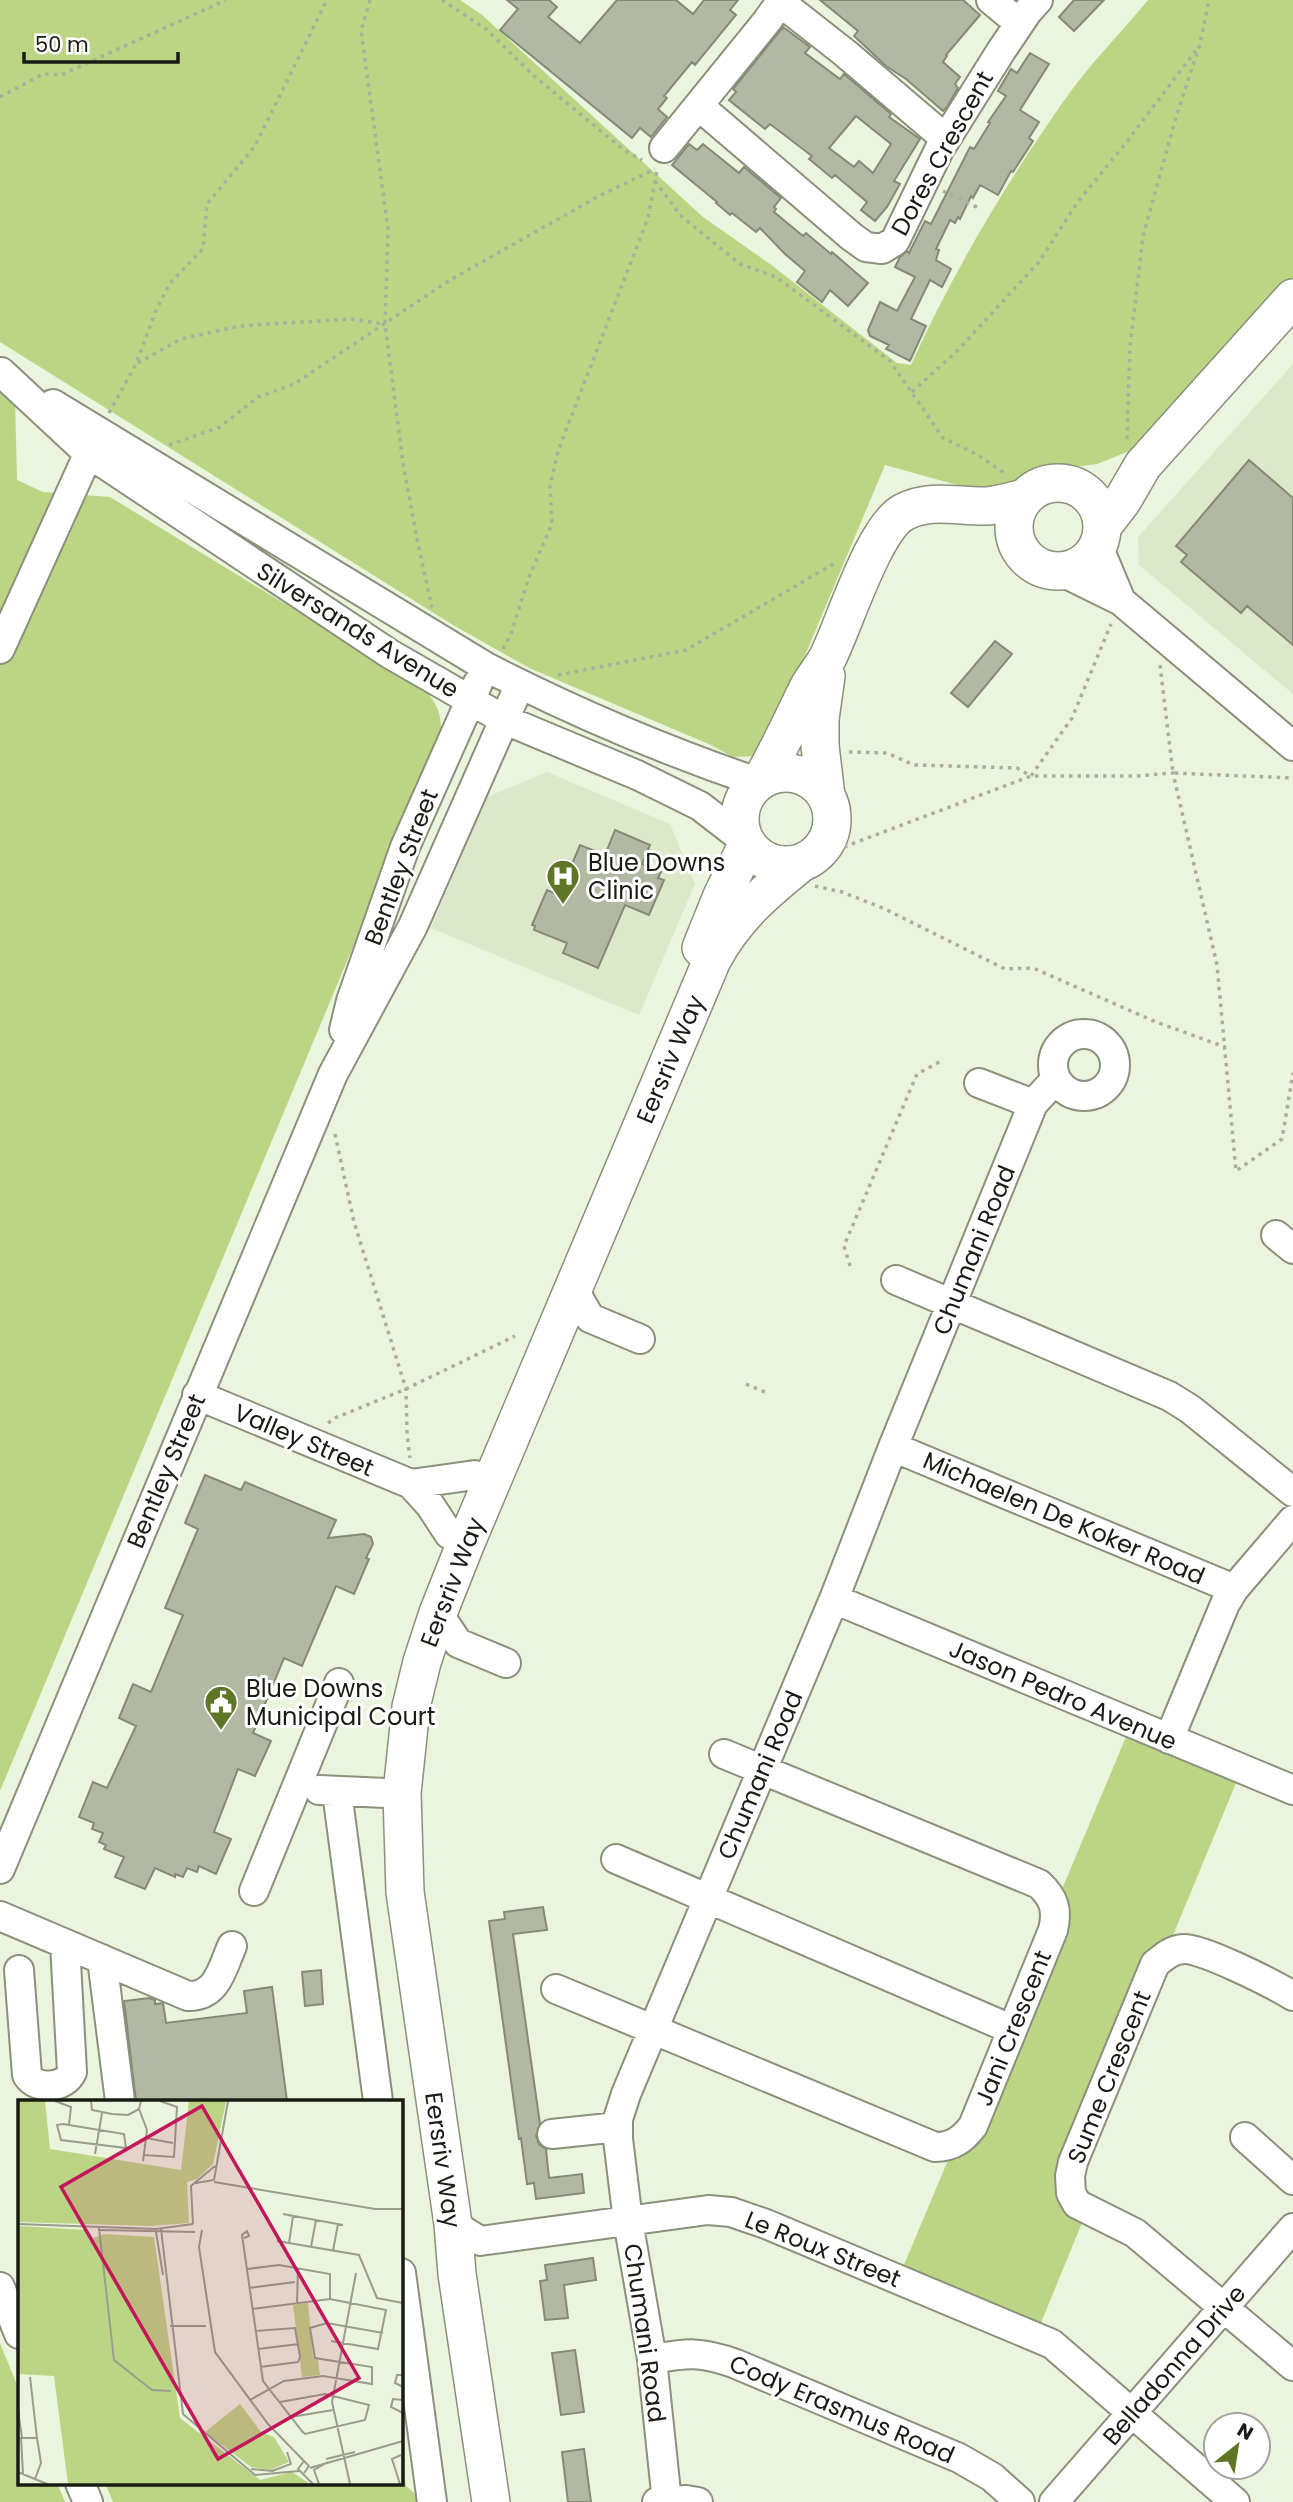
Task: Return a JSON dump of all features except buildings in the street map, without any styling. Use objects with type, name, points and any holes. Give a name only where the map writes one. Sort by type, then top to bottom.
[{"type":"main road","points":[[828,658],[820,719],[820,746],[826,796],[832,818],[829,835],[802,873],[788,865],[774,864],[757,855],[746,842],[740,826],[741,805],[747,792],[759,780],[809,687],[828,658],[874,550],[890,523],[901,513],[920,506],[934,503],[988,506],[1018,488],[1035,489],[1048,484],[1070,484],[1135,453],[1293,298]]},
{"type":"main road","points":[[1018,488],[1014,531],[1017,544],[1035,564],[1060,571],[1073,568],[1085,561],[1122,501],[1135,453]]},
{"type":"main road","points":[[1070,484],[1093,500],[1100,513],[1100,537]]},
{"type":"main road","points":[[944,505],[1017,544]]},
{"type":"main road","points":[[759,780],[776,773],[798,774],[817,785],[826,796]]},
{"type":"main road","name":"Eersriv Way","points":[[475,2502],[388,1889],[386,1793],[391,1741],[415,1626],[449,1534],[746,842]]},
{"type":"main road","name":"Eersriv Way","points":[[491,2502],[457,2274],[466,2233],[405,1892],[402,1793],[411,1707],[438,1613],[554,1336],[582,1303],[712,960],[723,939],[756,899],[802,873]]},
{"type":"street","points":[[991,0],[1019,23]]},
{"type":"street","name":"Dores Crescent","points":[[699,106],[843,230],[866,247],[882,249],[895,241],[946,139],[1019,23],[1038,0]]},
{"type":"street","points":[[661,158],[781,1],[946,139]]},
{"type":"street","name":"Silversands Avenue","points":[[1,372],[98,433],[494,661],[520,684],[657,744],[759,780]]},
{"type":"street","points":[[0,649],[98,433]]},
{"type":"street","name":"Silversands Avenue","points":[[98,433],[390,654],[503,719],[637,775],[700,806],[746,842]]},
{"type":"street","points":[[1100,537],[1118,608]]},
{"type":"street","points":[[1060,571],[1118,608],[1293,746]]},
{"type":"street","name":"Bentley Street","points":[[333,1074],[351,1001],[405,847],[469,700],[494,661]]},
{"type":"street","name":"Bentley Street","points":[[0,1869],[333,1074],[413,926],[520,684]]},
{"type":"street","points":[[381,913],[413,926]]},
{"type":"street","name":"Chumani Road","points":[[664,2501],[652,2359],[628,2221],[618,2119],[626,2094],[834,1600],[893,1447],[1033,1104],[1056,1079]]},
{"type":"street","points":[[979,1083],[1033,1104]]},
{"type":"street","points":[[897,1280],[1169,1396],[1190,1409],[1293,1492]]},
{"type":"street","points":[[582,1303],[640,1339]]},
{"type":"street","name":"Valley Street","points":[[197,1395],[410,1471],[449,1534]]},
{"type":"street","name":"Michaelen De Koker Road","points":[[893,1447],[1234,1589]]},
{"type":"street","points":[[410,1471],[475,1475]]},
{"type":"street","points":[[1169,1739],[1216,1625],[1234,1589],[1293,1520]]},
{"type":"street","name":"Jason Pedro Avenue","points":[[834,1600],[1293,1790]]},
{"type":"street","points":[[438,1613],[458,1643],[506,1663]]},
{"type":"street","points":[[422,1662],[436,1652],[458,1643]]},
{"type":"street","points":[[254,1891],[339,1683]]},
{"type":"street","points":[[723,1754],[762,1769]]},
{"type":"street","name":"Jani Crescent","points":[[653,2030],[935,2147],[943,2147],[963,2138],[973,2126],[1053,1930],[1056,1916],[1054,1903],[1039,1884],[762,1769]]},
{"type":"street","points":[[296,1788],[386,1793]]},
{"type":"street","points":[[337,1792],[378,2100]]},
{"type":"street","points":[[616,1859],[1011,2029]]},
{"type":"street","points":[[0,1916],[180,1993],[196,1996],[204,1994],[214,1986],[232,1946]]},
{"type":"street","points":[[19,1970],[27,2075],[33,2083],[40,2085],[63,2083],[72,2072],[65,1944]]},
{"type":"street","name":"Sume Crescent","points":[[1293,1996],[1204,1953],[1184,1948],[1168,1953],[1155,1964],[1069,2176],[1071,2193],[1077,2204],[1135,2233],[1293,2366]]},
{"type":"street","points":[[102,1959],[120,2100]]},
{"type":"street","points":[[556,1989],[653,2030]]},
{"type":"street","points":[[552,2134],[618,2127]]},
{"type":"street","points":[[1245,2137],[1293,2180]]},
{"type":"street","name":"Le Roux Street","points":[[466,2233],[628,2221],[708,2210],[731,2212],[766,2224],[1052,2344],[1235,2502]]},
{"type":"street","name":"Belladonna Drive","points":[[1054,2502],[1293,2228]]},
{"type":"street","points":[[402,2280],[432,2502]]},
{"type":"street","points":[[0,2287],[18,2332]]},
{"type":"street","name":"Cody Erasmus Road","points":[[652,2359],[694,2353],[712,2355],[736,2364],[959,2458],[992,2477],[1020,2502]]},
{"type":"street","points":[[80,2484],[88,2502]]},
{"type":"street","points":[[664,2501],[698,2502]]},
{"type":"path","points":[[0,97],[43,74],[61,75],[226,0]]},
{"type":"path","points":[[98,433],[136,364],[156,310],[170,283],[203,249],[207,204],[255,146],[327,0]]},
{"type":"path","points":[[370,0],[361,31],[388,229],[385,324],[403,463],[435,618]]},
{"type":"path","points":[[442,0],[486,29],[534,76],[624,150],[661,158]]},
{"type":"path","points":[[1135,453],[1130,347],[1143,236],[1176,117],[1200,44],[1209,0]]},
{"type":"path","points":[[912,392],[958,350],[1039,262],[1077,204],[1200,44]]},
{"type":"path","points":[[159,447],[220,427],[258,397],[294,384],[450,280],[661,158]]},
{"type":"path","points":[[494,661],[511,634],[529,578],[552,524],[550,486],[558,451],[648,218],[661,158]]},
{"type":"path","points":[[655,181],[681,216],[740,264],[776,277],[890,361],[943,438],[978,455],[1018,488]]},
{"type":"path","points":[[923,182],[981,209]]},
{"type":"path","points":[[136,364],[181,339],[240,326],[351,319],[385,324]]},
{"type":"path","points":[[555,675],[686,650],[839,561]]},
{"type":"path","points":[[1031,776],[1072,718],[1094,659],[1118,608]]},
{"type":"path","points":[[1160,664],[1173,773],[1217,965],[1236,1171],[1282,1139],[1293,1073]]},
{"type":"path","points":[[841,752],[887,753],[914,765],[1017,768],[1031,776]]},
{"type":"path","points":[[844,847],[1031,776],[1136,776],[1173,773],[1293,778]]},
{"type":"path","points":[[802,873],[885,909],[1005,969],[1033,968],[1156,1022],[1225,1047]]},
{"type":"path","points":[[850,1266],[844,1246],[916,1074],[941,1061]]},
{"type":"path","points":[[335,1134],[354,1222],[406,1389],[410,1471]]},
{"type":"path","points":[[328,1423],[515,1336]]},
{"type":"path","points":[[746,1384],[765,1392]]},
{"type":"shaded area","points":[[1293,364],[1293,694],[1139,565],[1138,537]]},
{"type":"shaded area","name":"Blue Downs Clinic","points":[[547,772],[670,824],[695,884],[639,1015],[431,928],[487,797]]},
{"type":"green space","points":[[0,0],[460,0],[482,15],[703,217],[770,264],[897,363],[911,365],[962,263],[1021,165],[1093,63],[1148,0],[1293,0],[1293,279],[1142,446],[1097,464],[1043,471],[997,489],[968,488],[885,465],[782,710],[756,756],[733,757],[711,745],[529,668],[453,625],[0,342]]},
{"type":"green space","points":[[0,391],[15,400],[17,480],[43,492],[110,497],[424,689],[437,707],[441,726],[439,741],[0,1791]]},
{"type":"green space","points":[[1126,1737],[1236,1783],[1169,1945],[1061,2169],[1084,2218],[1038,2330],[901,2272]]},
{"type":"green space","points":[[0,2343],[18,2388],[18,2484],[57,2484],[65,2502],[0,2502]]},
{"type":"green space","points":[[402,2456],[406,2486],[424,2502],[113,2502],[105,2484],[402,2484]]},
{"type":"place","name":"Blue Downs Clinic","points":[[563,906]]},
{"type":"place","name":"Blue Downs Municipal Court","points":[[221,1732]]}]
